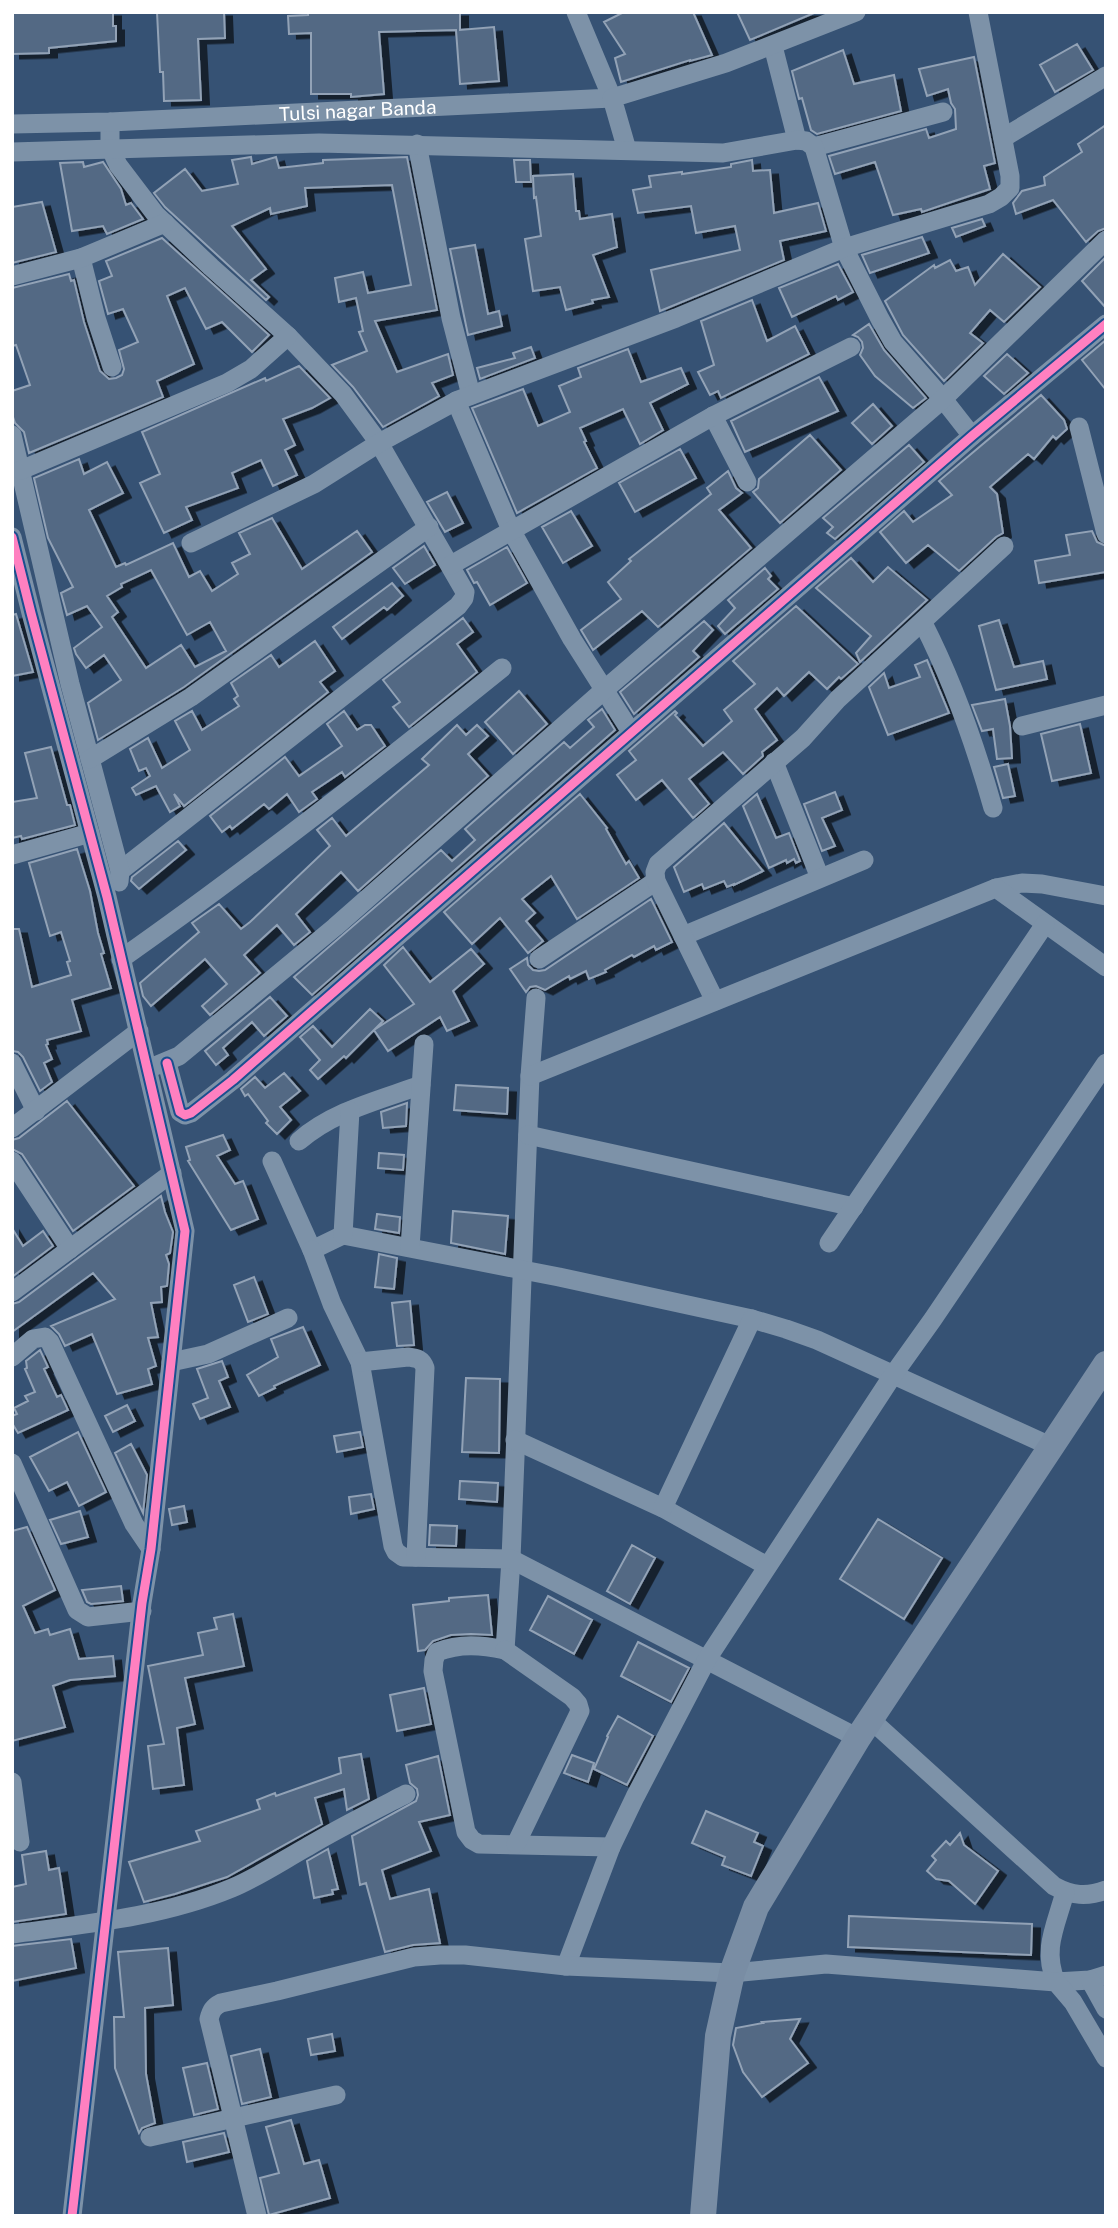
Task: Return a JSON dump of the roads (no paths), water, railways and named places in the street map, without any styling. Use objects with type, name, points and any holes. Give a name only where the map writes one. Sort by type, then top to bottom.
[{"type":"street","points":[[576,12],[612,98],[627,150]]},
{"type":"street","name":"Tulsi nagar Banda","points":[[12,124],[110,122],[612,98],[726,63],[856,12]]},
{"type":"street","points":[[191,543],[314,484],[379,443],[464,398],[676,318],[844,248],[989,204],[1001,197],[1010,188],[1010,176],[978,12]]},
{"type":"street","points":[[773,46],[805,144],[844,248],[893,342],[972,436]]},
{"type":"street","points":[[1003,138],[1106,76]]},
{"type":"street","points":[[12,152],[110,147],[319,143],[723,153],[805,144],[943,112]]},
{"type":"street","points":[[110,122],[110,147],[129,180],[165,222],[289,336],[343,394],[379,443],[466,592],[458,606],[120,871]]},
{"type":"street","points":[[417,145],[464,398],[511,530],[572,639],[631,732]]},
{"type":"street","points":[[12,276],[81,258],[165,222]]},
{"type":"street","points":[[157,1066],[179,1056],[335,927],[603,691],[943,399],[1106,240]]},
{"type":"street","points":[[81,258],[112,367]]},
{"type":"street","points":[[12,537],[107,897],[138,1031],[180,1112],[185,1115],[233,1080],[972,436],[1106,324]]},
{"type":"street","points":[[21,470],[226,383],[251,369],[289,336]]},
{"type":"street","points":[[451,565],[713,416],[851,347]]},
{"type":"street","points":[[713,416],[747,482]]},
{"type":"street","points":[[1079,427],[1106,534]]},
{"type":"street","points":[[12,435],[70,684],[120,871],[117,889],[107,897]]},
{"type":"street","points":[[90,759],[191,698],[429,527]]},
{"type":"street","points":[[715,1001],[656,881],[657,864],[803,738],[838,699],[1004,546]]},
{"type":"street","points":[[923,623],[947,670],[993,808]]},
{"type":"street","points":[[121,959],[216,892],[502,668]]},
{"type":"street","points":[[1022,726],[1106,705]]},
{"type":"street","points":[[774,762],[820,878]]},
{"type":"street","points":[[12,855],[90,833]]},
{"type":"street","points":[[683,936],[863,860]]},
{"type":"street","points":[[539,959],[656,881]]},
{"type":"street","points":[[530,1076],[996,888],[1022,883],[1042,884],[1106,896]]},
{"type":"street","points":[[996,888],[1106,967]]},
{"type":"street","points":[[829,1244],[1045,924]]},
{"type":"street","points":[[505,1650],[530,1076],[536,999]]},
{"type":"street","points":[[12,1128],[138,1031]]},
{"type":"street","points":[[410,1247],[424,1044]]},
{"type":"street","points":[[12,1063],[36,1111]]},
{"type":"street","points":[[566,1966],[611,1847],[707,1659],[892,1375],[933,1319],[1106,1063]]},
{"type":"street","points":[[72,2216],[151,1549],[185,1231],[172,1173],[157,1066]]},
{"type":"street","points":[[299,1141],[312,1130],[350,1111],[421,1085]]},
{"type":"street","points":[[343,1235],[350,1111]]},
{"type":"street","points":[[528,1135],[853,1207]]},
{"type":"street","points":[[12,1161],[70,1249]]},
{"type":"street","points":[[272,1161],[312,1250],[332,1304],[360,1362],[396,1552],[403,1557],[511,1559],[707,1659],[864,1728],[1054,1886],[1076,1895],[1094,1894],[1106,1889]]},
{"type":"street","points":[[12,1292],[172,1173]]},
{"type":"street","points":[[312,1250],[343,1235],[752,1319],[817,1340],[1050,1446]]},
{"type":"street","points":[[171,1362],[208,1353],[288,1318]]},
{"type":"street","points":[[663,1508],[752,1319]]},
{"type":"street","points":[[12,1357],[33,1339],[45,1337],[50,1342],[134,1524],[151,1549]]},
{"type":"street","points":[[360,1362],[416,1357],[425,1367],[416,1557]]},
{"type":"street","points":[[703,2216],[718,2036],[732,1973],[756,1907],[864,1728],[1106,1364]]},
{"type":"street","points":[[515,1440],[663,1508],[768,1566]]},
{"type":"street","points":[[12,1463],[77,1610],[88,1617],[142,1611]]},
{"type":"street","points":[[516,1844],[580,1711],[579,1704],[505,1650],[478,1645],[437,1652],[433,1660],[433,1671],[466,1832],[472,1840],[479,1844],[611,1847]]},
{"type":"street","points":[[12,1782],[20,1842]]},
{"type":"street","points":[[12,1934],[155,1912],[232,1888],[341,1827],[407,1794]]},
{"type":"street","points":[[1065,1892],[1049,1952],[1050,1967],[1056,1982],[1073,2002],[1106,2058]]},
{"type":"street","points":[[257,2216],[209,2019],[214,2007],[221,2003],[427,1956],[465,1955],[566,1966],[732,1973],[826,1964],[1056,1982],[1098,1977],[1106,2009]]},
{"type":"street","points":[[150,2137],[336,2095]]}]
